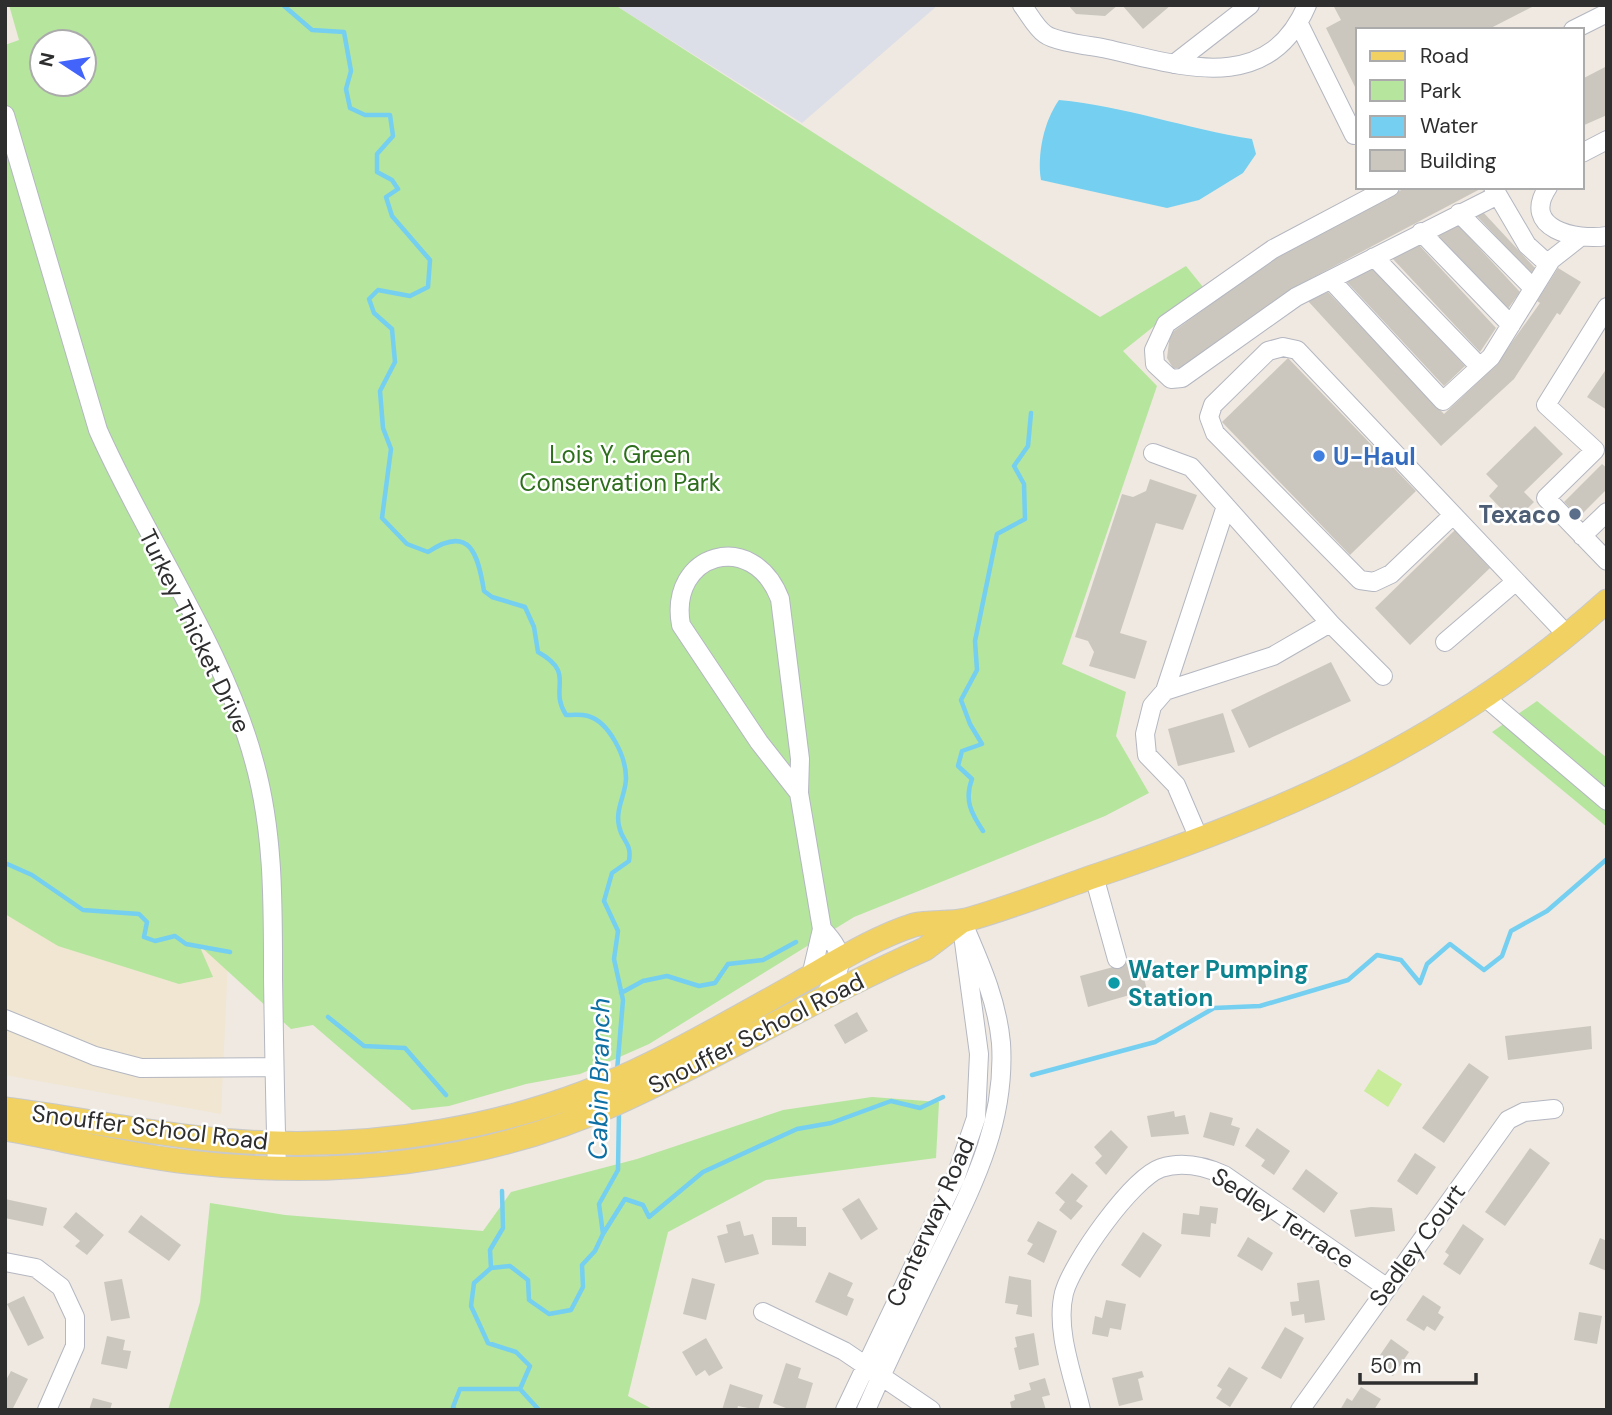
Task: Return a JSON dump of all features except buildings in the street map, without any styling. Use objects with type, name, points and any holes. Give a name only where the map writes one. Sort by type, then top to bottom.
[{"type":"main road","name":"Snouffer School Road","points":[[5,1108],[190,1137],[276,1143],[374,1139],[451,1129],[543,1107],[587,1092],[652,1063],[842,958],[916,925],[962,921],[1200,841],[1351,777],[1424,737],[1486,698],[1567,636],[1607,601]]},
{"type":"main road","name":"Snouffer School Road","points":[[5,1129],[185,1162],[277,1169],[359,1168],[445,1156],[521,1138],[583,1117],[650,1088],[925,949],[962,921]]},
{"type":"street","points":[[1022,5],[1046,36],[1206,70],[1235,67],[1261,58],[1284,42],[1299,24],[1307,5]]},
{"type":"street","points":[[1174,64],[1250,5]]},
{"type":"street","points":[[1577,28],[1607,13]]},
{"type":"street","points":[[1299,24],[1354,135],[1356,134]]},
{"type":"street","name":"Turkey Thicket Drive","points":[[5,115],[98,430],[118,475],[219,668],[241,719],[254,761],[271,858],[277,1169]]},
{"type":"street","points":[[1584,152],[1607,140]]},
{"type":"street","points":[[1386,189],[1273,249],[1166,324],[1154,350],[1155,364],[1171,379],[1182,379],[1296,297],[1494,192],[1527,245],[1548,264]]},
{"type":"street","points":[[1547,189],[1540,204],[1542,216],[1550,226],[1578,238],[1607,236]]},
{"type":"street","points":[[1458,212],[1534,288]]},
{"type":"street","points":[[1421,232],[1511,325]]},
{"type":"street","points":[[1331,280],[1443,401],[1491,357],[1548,264],[1578,238]]},
{"type":"street","points":[[1374,257],[1480,367]]},
{"type":"street","points":[[1607,307],[1546,405],[1601,455],[1546,498],[1607,561]]},
{"type":"street","points":[[1453,515],[1391,574],[1374,582],[1360,580],[1215,433],[1209,418],[1213,405],[1268,351],[1283,347],[1297,350],[1453,515],[1515,582],[1567,636]]},
{"type":"street","points":[[1153,453],[1191,467],[1330,623],[1383,676]]},
{"type":"street","points":[[1200,841],[1176,785],[1147,755],[1145,734],[1152,706],[1165,691],[1226,506]]},
{"type":"street","points":[[1582,536],[1607,512]]},
{"type":"street","points":[[799,793],[759,742],[681,625],[679,611],[683,588],[690,575],[706,562],[727,557],[742,558],[759,567],[773,582],[780,599],[800,759],[799,793],[822,929],[811,976]]},
{"type":"street","points":[[1445,642],[1515,582]]},
{"type":"street","points":[[1165,691],[1273,656],[1330,623]]},
{"type":"street","points":[[1486,698],[1607,801]]},
{"type":"street","points":[[1094,876],[1117,959]]},
{"type":"street","name":"Centerway Road","points":[[845,1410],[864,1365],[955,1179],[976,1118],[979,1054],[962,921]]},
{"type":"street","name":"Centerway Road","points":[[866,1410],[983,1165],[997,1111],[1002,1077],[995,1009],[987,978],[962,921]]},
{"type":"street","points":[[821,1002],[835,980],[842,958],[836,943],[822,929]]},
{"type":"street","points":[[5,1019],[95,1056],[141,1068],[274,1067]]},
{"type":"street","name":"Sedley Court","points":[[1300,1410],[1508,1120],[1524,1112],[1554,1109]]},
{"type":"street","name":"Sedley Terrace","points":[[1081,1410],[1065,1334],[1064,1294],[1079,1257],[1142,1179],[1158,1169],[1174,1164],[1205,1166],[1224,1175],[1387,1287]]},
{"type":"street","points":[[5,1262],[36,1268],[61,1287],[75,1317],[75,1346],[47,1410]]},
{"type":"street","points":[[763,1312],[844,1351],[931,1410]]},
{"type":"shaded area","points":[[615,5],[938,5],[802,123]]},
{"type":"shaded area","points":[[5,400],[231,892],[221,1114],[5,1075]]},
{"type":"green space","name":"Lois Y. Green Conservation Park","points":[[9,5],[615,5],[1100,317],[1186,266],[1203,287],[1123,351],[1157,386],[1062,664],[1126,692],[1116,736],[1149,793],[1105,816],[854,917],[649,1044],[606,1063],[580,1074],[526,1084],[449,1106],[412,1110],[313,1025],[291,1029],[199,945],[213,977],[179,984],[58,946],[5,914],[5,45],[19,40]]},
{"type":"green space","points":[[1537,701],[1607,758],[1607,827],[1492,732]]},
{"type":"green space","points":[[1378,1069],[1402,1084],[1388,1107],[1364,1091]]},
{"type":"green space","points":[[872,1097],[939,1102],[936,1158],[766,1180],[668,1232],[628,1396],[654,1410],[168,1410],[200,1302],[210,1203],[285,1215],[483,1231],[511,1192],[637,1159],[783,1110]]},
{"type":"water","points":[[1059,100],[1107,107],[1252,139],[1256,154],[1243,173],[1199,200],[1167,208],[1041,180],[1043,138],[1049,118]]},
{"type":"waterway","name":"Cabin Branch","points":[[283,5],[312,30],[344,32],[351,71],[346,89],[350,108],[365,115],[390,115],[393,136],[377,154],[377,172],[392,180],[398,189],[386,197],[392,216],[430,260],[428,287],[410,296],[378,290],[369,299],[374,313],[392,329],[395,362],[380,391],[383,428],[391,449],[382,518],[407,544],[428,552],[454,541],[463,542],[470,547],[479,565],[484,591],[492,597],[525,607],[534,627],[538,652],[550,660],[559,674],[561,705],[566,715],[585,715],[596,719],[609,732],[620,750],[626,784],[618,820],[628,846],[629,861],[612,873],[604,901],[618,931],[614,959],[623,1000],[617,1071]]},
{"type":"waterway","points":[[983,831],[970,806],[972,779],[958,766],[962,751],[982,744],[970,724],[961,700],[977,670],[975,641],[997,534],[1025,519],[1024,484],[1014,466],[1028,446],[1031,413]]},
{"type":"waterway","points":[[1032,1075],[1155,1042],[1214,1008],[1260,1006],[1348,980],[1377,955],[1401,960],[1420,983],[1427,964],[1450,944],[1484,970],[1502,956],[1511,931],[1547,911],[1607,859]]},
{"type":"waterway","points":[[5,863],[32,875],[83,910],[139,914],[147,922],[144,937],[155,941],[175,936],[186,944],[230,952]]},
{"type":"waterway","points":[[621,993],[643,981],[667,976],[699,986],[715,983],[728,964],[763,960],[796,942]]},
{"type":"waterway","points":[[328,1017],[364,1046],[405,1048],[446,1095]]},
{"type":"waterway","points":[[603,1234],[625,1199],[643,1205],[649,1217],[703,1172],[797,1129],[831,1123],[891,1101],[920,1108],[943,1097]]},
{"type":"waterway","name":"Cabin Branch","points":[[455,1410],[453,1407],[460,1389],[520,1389],[530,1366],[516,1352],[488,1343],[471,1306],[474,1283],[491,1268],[510,1266],[528,1280],[529,1300],[549,1314],[571,1310],[583,1287],[582,1265],[595,1251],[603,1234],[599,1204],[618,1170],[619,1111]]},
{"type":"waterway","points":[[491,1268],[490,1250],[503,1228],[502,1191]]},
{"type":"waterway","points":[[520,1389],[539,1410]]},
{"type":"place","name":"U-Haul","points":[[1319,456]]},
{"type":"place","name":"Texaco","points":[[1575,514]]},
{"type":"place","name":"Water Pumping Station","points":[[1114,983]]}]
